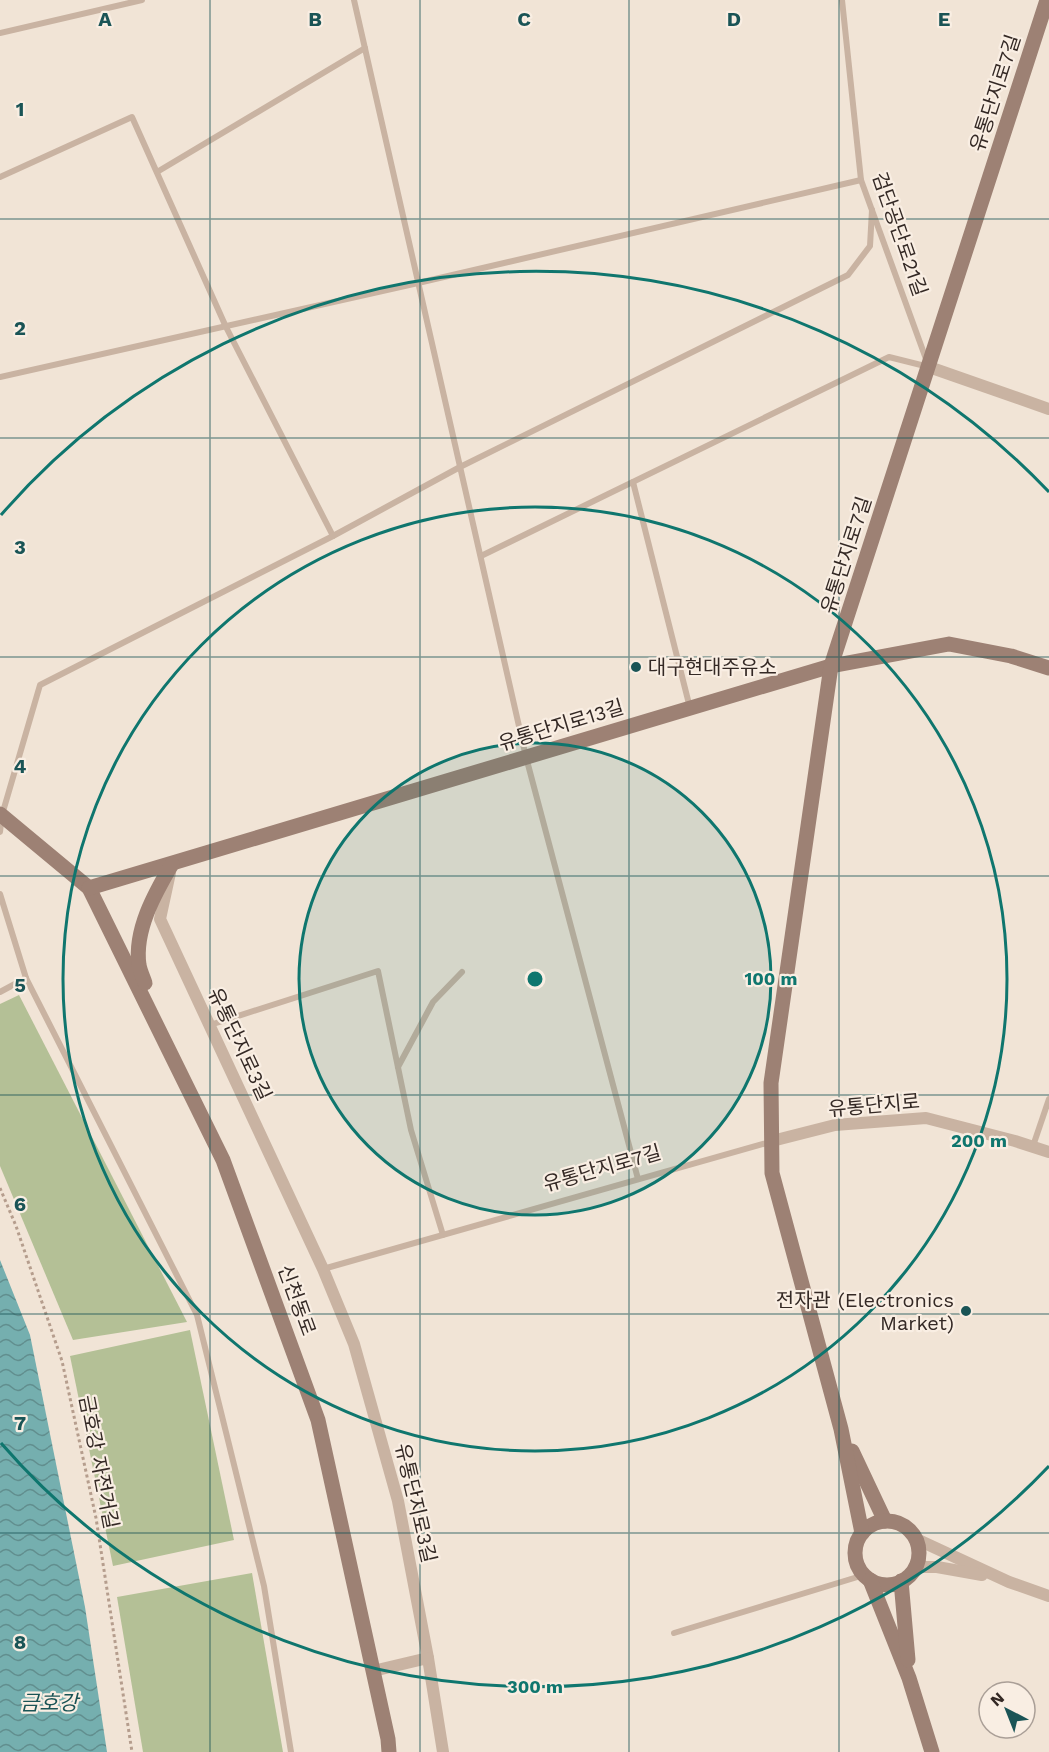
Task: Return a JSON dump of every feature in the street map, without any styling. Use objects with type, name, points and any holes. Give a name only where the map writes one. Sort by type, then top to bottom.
[{"type":"street","name":"유통단지로7길","points":[[842,1429],[772,1173],[771,1083],[831,666],[1047,0]]},
{"type":"street","points":[[929,368],[1049,410]]},
{"type":"street","name":"유통단지로13길","points":[[89,888],[831,666],[949,644],[1011,656],[1049,668]]},
{"type":"street","points":[[1,815],[89,888]]},
{"type":"street","points":[[162,1034],[139,965],[140,936],[154,894],[172,864]]},
{"type":"street","name":"유통단지로3길","points":[[172,864],[160,919],[323,1269],[354,1344],[398,1501],[428,1658],[443,1752]]},
{"type":"street","name":"신천동로","points":[[89,888],[224,1160],[318,1420],[389,1749]]},
{"type":"street","name":"유통단지로","points":[[772,1141],[835,1125],[926,1118],[1049,1152]]},
{"type":"street","points":[[842,1429],[885,1521]]},
{"type":"street","points":[[842,1429],[862,1533]]},
{"type":"street","points":[[867,1578],[887,1585],[907,1578],[915,1567],[919,1550],[914,1538],[903,1525],[885,1521],[873,1524],[862,1533],[855,1550],[856,1560],[867,1578],[909,1678],[932,1752]]},
{"type":"street","points":[[914,1538],[1009,1582]]},
{"type":"street","points":[[915,1567],[937,1567],[972,1572],[1049,1596]]},
{"type":"street","points":[[901,1581],[909,1678]]},
{"type":"street","points":[[373,1671],[428,1658]]},
{"type":"lane","points":[[0,33],[142,0]]},
{"type":"lane","points":[[354,0],[526,757],[638,1179]]},
{"type":"lane","name":"검단공단로21길","points":[[842,0],[861,180],[929,368]]},
{"type":"lane","points":[[157,172],[365,48]]},
{"type":"lane","points":[[0,177],[132,117],[226,327],[333,536]]},
{"type":"lane","points":[[0,377],[861,180]]},
{"type":"lane","points":[[0,832],[1,815],[40,685],[333,536],[460,467],[848,275],[870,246],[872,210]]},
{"type":"lane","points":[[481,556],[890,357],[929,368]]},
{"type":"lane","points":[[633,482],[691,708]]},
{"type":"lane","points":[[0,894],[26,978],[197,1316],[264,1586],[291,1752]]},
{"type":"lane","points":[[210,1025],[378,970],[411,1130],[443,1235],[323,1269]]},
{"type":"lane","points":[[398,1068],[433,1002],[462,972]]},
{"type":"lane","points":[[0,992],[26,978]]},
{"type":"lane","points":[[1032,1147],[1049,1099]]},
{"type":"lane","name":"유통단지로7길","points":[[443,1235],[772,1141]]},
{"type":"lane","points":[[674,1633],[867,1578]]},
{"type":"path","name":"금호강 자전거길","points":[[0,1188],[16,1226],[62,1361],[96,1518],[132,1752]]},
{"type":"green space","points":[[19,995],[187,1322],[73,1340],[0,1166],[0,1004]]},
{"type":"green space","points":[[190,1330],[234,1540],[113,1566],[70,1356]]},
{"type":"green space","points":[[252,1573],[283,1752],[143,1752],[117,1597]]},
{"type":"water","name":"금호강","points":[[0,1260],[30,1335],[85,1607],[107,1752],[0,1752]]},
{"type":"place","name":"대구현대주유소","points":[[636,667]]},
{"type":"place","name":"전자관 (Electronics Market)","points":[[966,1311]]}]
